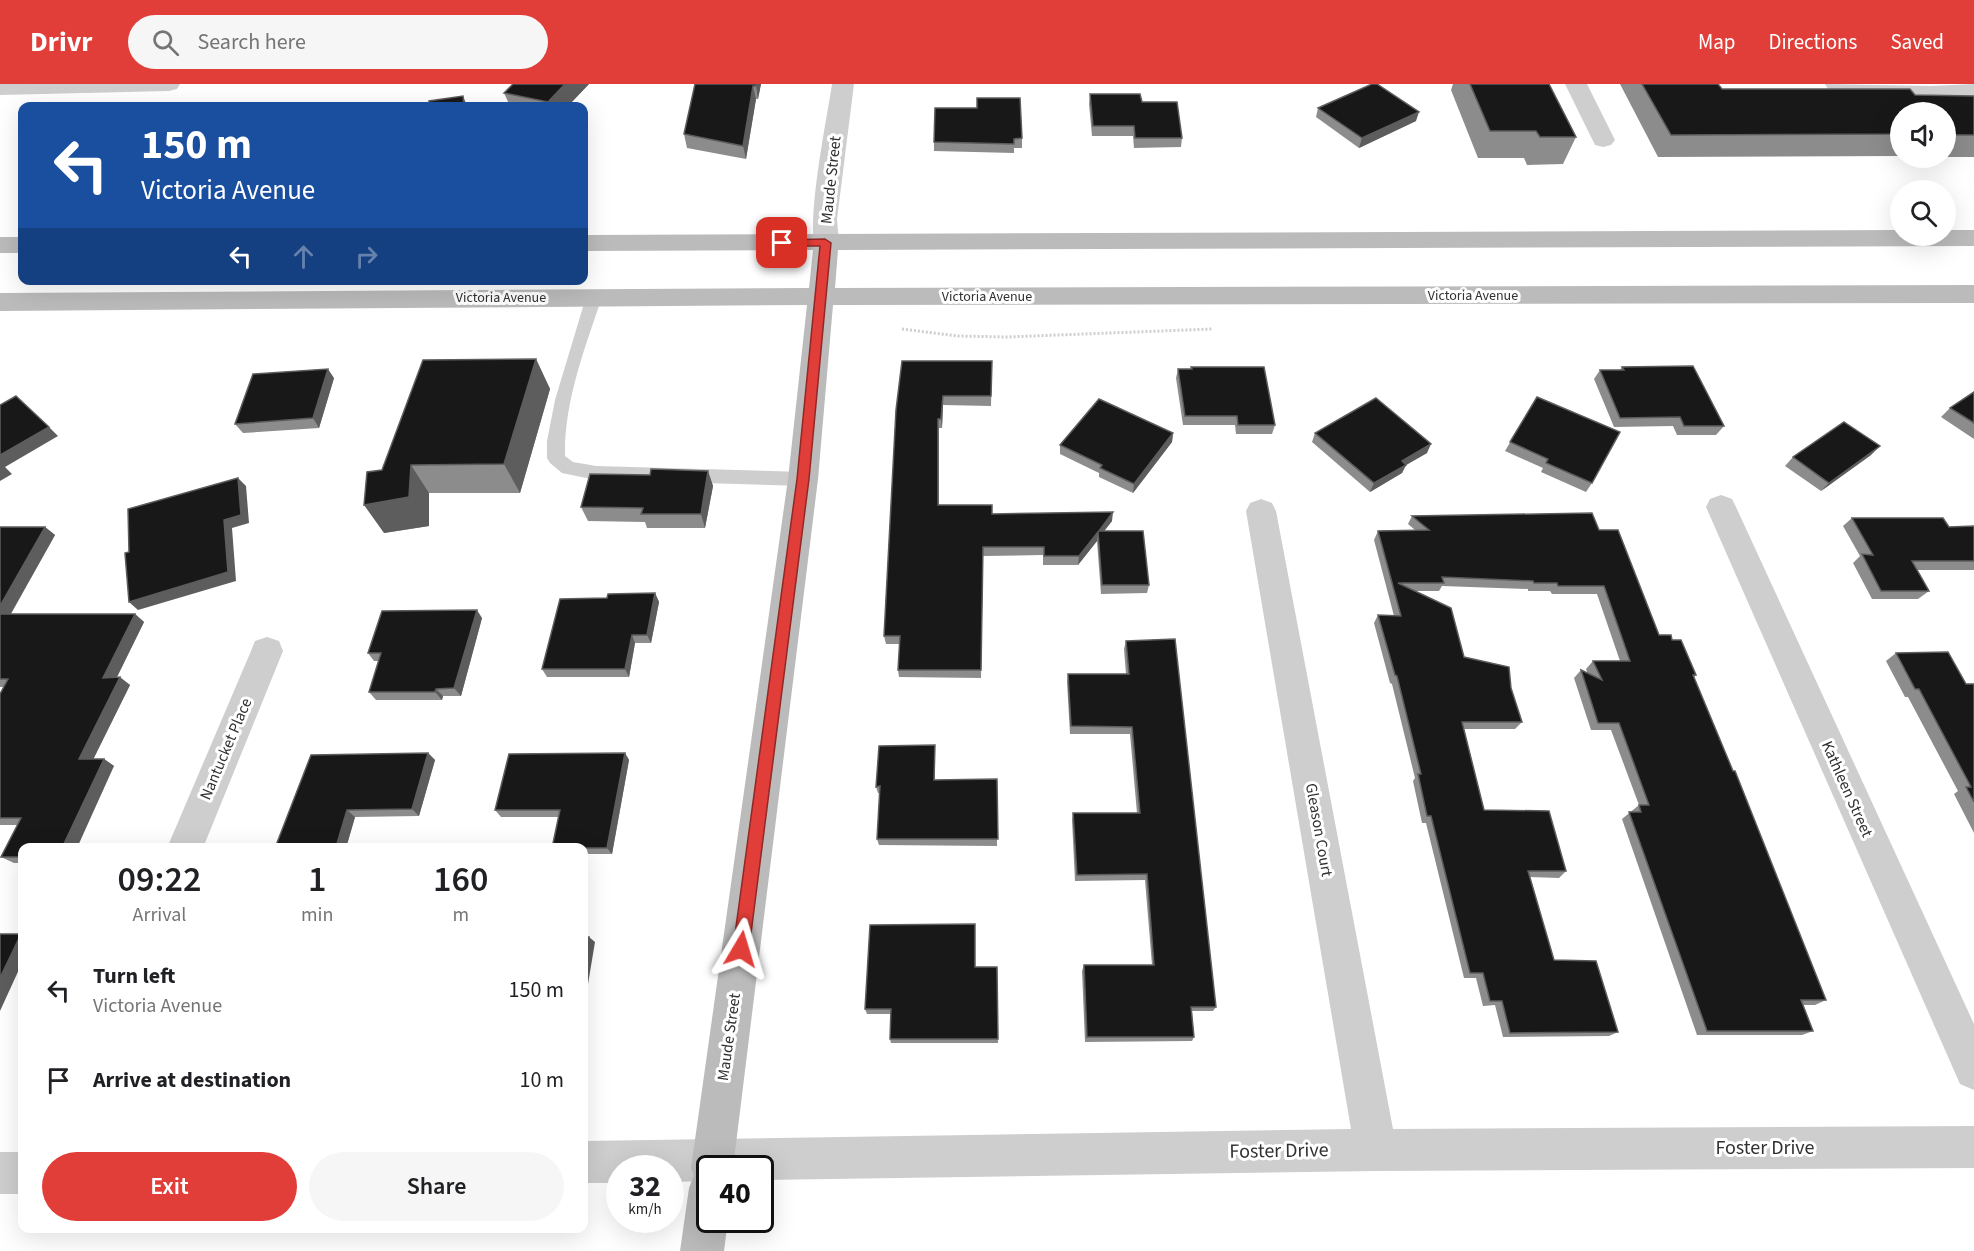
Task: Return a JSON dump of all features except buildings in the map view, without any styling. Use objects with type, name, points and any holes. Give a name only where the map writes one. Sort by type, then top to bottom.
[{"type":"main road","points":[[588,243],[1974,238]]},
{"type":"main road","name":"Maude Street","points":[[713,1155],[803,479],[822,298],[825,243]]},
{"type":"main road","points":[[0,245],[18,245]]},
{"type":"main road","name":"Victoria Avenue","points":[[0,302],[594,297],[1974,294]]},
{"type":"main road","name":"Maude Street","points":[[702,1251],[704,1233]]},
{"type":"street","points":[[0,88],[169,84]]},
{"type":"street","name":"Maude Street","points":[[825,243],[825,219],[843,84]]},
{"type":"street","points":[[1576,84],[1603,140]]},
{"type":"street","points":[[1836,84],[1931,93],[1974,91]]},
{"type":"street","name":"Kathleen Street","points":[[1720,507],[1974,1070]]},
{"type":"street","name":"Gleason Court","points":[[1262,511],[1376,1150]]},
{"type":"street","name":"Nantucket Place","points":[[187,843],[267,651]]},
{"type":"street","name":"Foster Drive","points":[[774,1170],[1376,1150],[1974,1147]]},
{"type":"street","name":"Foster Drive","points":[[588,1162],[696,1171]]},
{"type":"street","points":[[0,1173],[18,1173]]},
{"type":"lane","points":[[594,297],[564,398],[555,446],[556,458],[568,468],[596,473],[803,479]]},
{"type":"route","points":[[741,949],[803,479],[822,298],[825,243],[782,243]]}]
